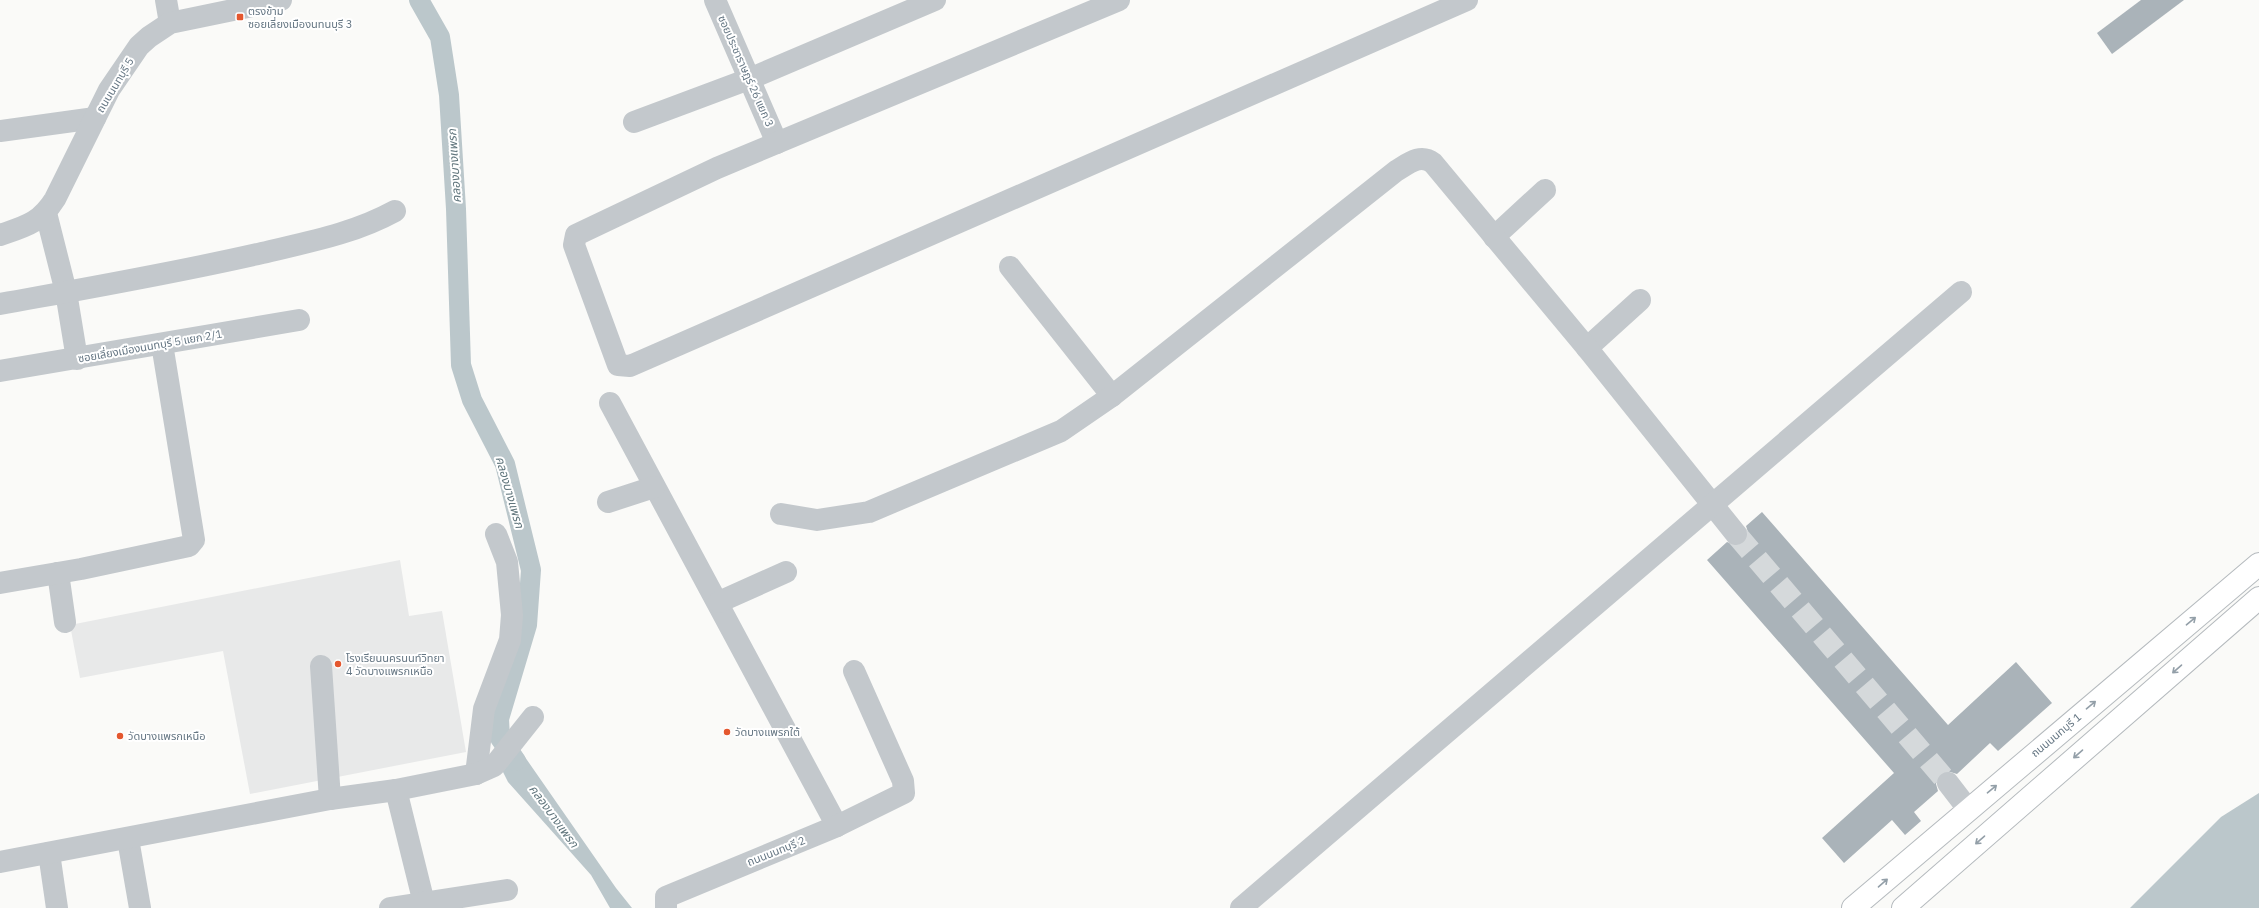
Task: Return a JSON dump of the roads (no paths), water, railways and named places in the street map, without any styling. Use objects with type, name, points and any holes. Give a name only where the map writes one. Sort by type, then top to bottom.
[{"type":"main road","name":"ถนนนนทบุรี 1","points":[[1853,908],[2259,564]]},
{"type":"main road","points":[[1903,908],[2259,598]]},
{"type":"street","points":[[166,0],[170,23]]},
{"type":"street","name":"ถนนนนทบุรี 5","points":[[0,235],[36,222],[46,213],[55,199],[109,90],[139,46],[161,28],[170,23],[281,0]]},
{"type":"street","name":"ซอยประชาราษฎร์ 26 แยก 3","points":[[715,0],[778,143]]},
{"type":"street","points":[[634,122],[749,79],[935,0]]},
{"type":"street","points":[[1119,0],[717,168],[576,235],[574,245],[618,364],[630,366],[1467,0]]},
{"type":"street","points":[[0,131],[95,118]]},
{"type":"street","points":[[781,514],[817,520],[869,512],[1061,431],[1112,396],[1390,175],[1416,160],[1428,159],[1433,163],[1587,348],[1736,534]]},
{"type":"street","points":[[1494,237],[1545,190]]},
{"type":"street","points":[[0,304],[194,268],[345,234],[395,211]]},
{"type":"street","points":[[46,213],[66,292],[77,359]]},
{"type":"street","points":[[1010,267],[1112,396]]},
{"type":"street","points":[[1241,908],[1961,292]]},
{"type":"street","points":[[1587,348],[1640,300]]},
{"type":"street","name":"ซอยเลี่ยงเมืองนนทบุรี 5 แยก 2/1","points":[[0,371],[299,320]]},
{"type":"street","points":[[0,583],[58,573],[193,544],[194,540],[162,344]]},
{"type":"street","points":[[610,403],[654,487],[719,602],[837,826]]},
{"type":"street","points":[[608,502],[654,487]]},
{"type":"street","points":[[485,770],[484,709],[506,653],[512,615],[507,562],[496,534]]},
{"type":"street","points":[[719,602],[786,572]]},
{"type":"street","points":[[58,573],[65,622]]},
{"type":"street","points":[[321,666],[330,799]]},
{"type":"street","name":"ถนนนนทบุรี 2","points":[[666,908],[666,897],[837,826],[904,793],[903,781],[854,671]]},
{"type":"street","points":[[0,862],[50,863],[128,839],[330,799],[396,790],[485,770],[518,736],[532,717]]},
{"type":"street","points":[[1948,783],[1968,809]]},
{"type":"street","points":[[396,790],[424,903]]},
{"type":"street","points":[[128,839],[140,908]]},
{"type":"street","points":[[50,863],[57,908]]},
{"type":"street","points":[[390,908],[507,890]]},
{"type":"water","points":[[518,747],[616,888],[632,908],[610,908],[591,875],[508,782],[500,766]]},
{"type":"water","points":[[2259,793],[2259,908],[2130,908],[2221,817]]},
{"type":"waterway","name":"คลองบางแพรก","points":[[419,0],[440,37],[449,95],[456,209],[461,365],[472,400],[505,464],[531,570],[527,625],[499,719],[500,738],[516,761]]},
{"type":"tunnel","points":[[1736,534],[1948,783]]},
{"type":"place","name":"ตรงข้าม ซอยเลี่ยงเมืองนทนบุรี 3","points":[[240,17]]},
{"type":"place","name":"โรงเรียนนครนนท์วิทยา 4 วัดบางแพรกเหนือ","points":[[338,664]]},
{"type":"place","name":"วัดบางแพรกใต้","points":[[727,732]]},
{"type":"place","name":"วัดบางแพรกเหนือ","points":[[120,736]]}]
